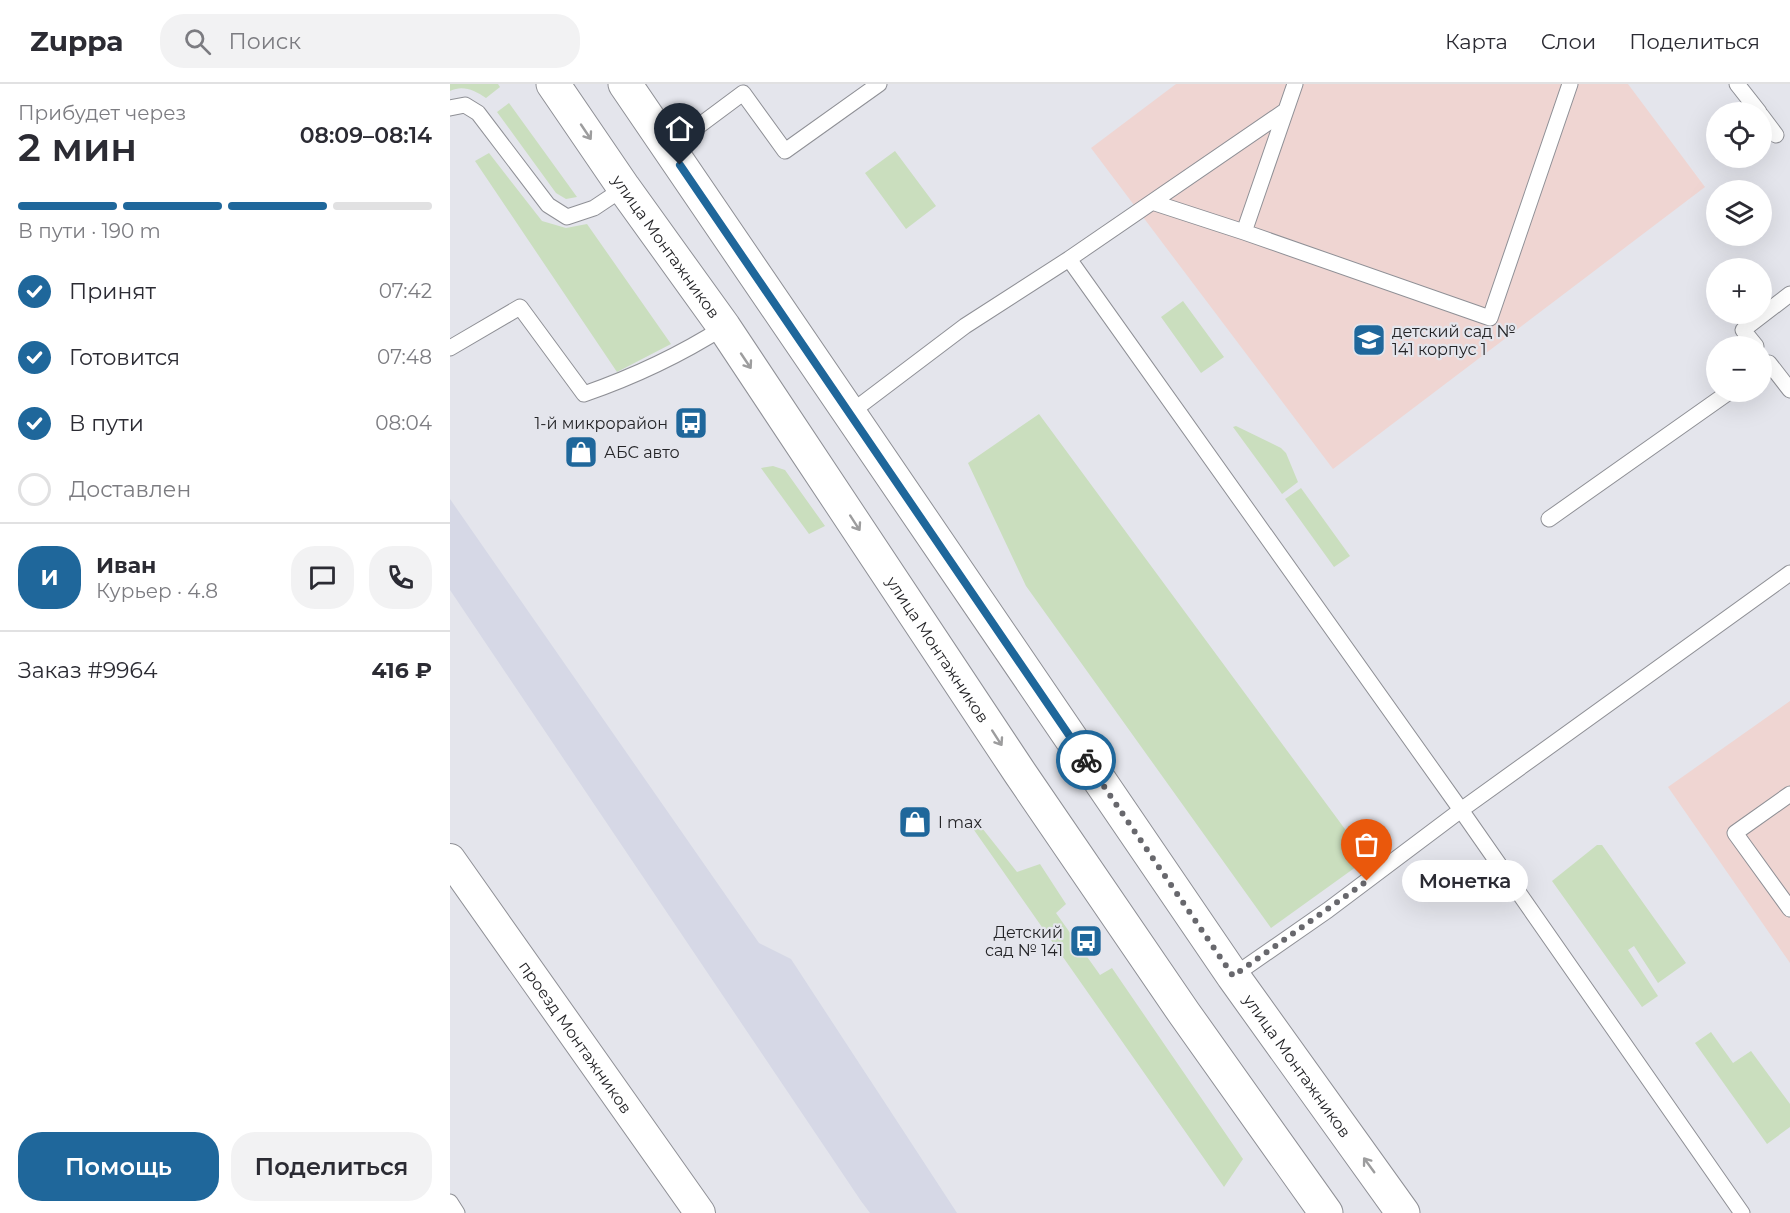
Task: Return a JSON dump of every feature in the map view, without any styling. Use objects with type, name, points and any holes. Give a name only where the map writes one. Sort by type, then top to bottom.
[{"type":"main road","name":"улица Монтажников","points":[[553,84],[724,327],[1027,783],[1184,1013],[1326,1213]]},
{"type":"main road","name":"улица Монтажников","points":[[625,84],[1233,976],[1403,1213]]},
{"type":"street","name":"проезд Монтажников","points":[[450,860],[700,1213]]},
{"type":"lane","points":[[667,146],[696,128],[740,89],[785,151],[879,84]]},
{"type":"lane","points":[[1244,232],[1294,84]]},
{"type":"lane","points":[[1152,202],[1490,318],[1570,84]]},
{"type":"lane","points":[[1737,84],[1751,102]]},
{"type":"lane","points":[[450,108],[465,105],[478,113],[548,205],[567,217],[594,208],[624,188]]},
{"type":"lane","points":[[849,413],[965,326],[1069,259],[1285,111]]},
{"type":"lane","points":[[1772,130],[1776,135]]},
{"type":"lane","points":[[1069,259],[1461,810],[1742,1213]]},
{"type":"lane","points":[[1748,336],[1743,330],[1790,294]]},
{"type":"lane","points":[[450,348],[520,307],[584,394],[620,381],[693,347],[724,327]]},
{"type":"lane","points":[[1772,370],[1790,390]]},
{"type":"lane","points":[[1549,519],[1715,402]]},
{"type":"lane","points":[[1233,976],[1328,910],[1461,810],[1790,573]]},
{"type":"lane","points":[[1790,794],[1735,833],[1790,909]]},
{"type":"lane","points":[[450,1202],[457,1213]]},
{"type":"shaded area","name":"детский сад № 141 корпус 1","points":[[1176,84],[1628,84],[1705,187],[1333,469],[1091,148]]},
{"type":"shaded area","points":[[450,499],[759,943],[791,959],[957,1213],[870,1213],[861,1201],[450,590]]},
{"type":"shaded area","points":[[1790,701],[1790,963],[1668,787]]},
{"type":"green space","points":[[450,84],[498,84],[500,87],[486,98],[468,89],[459,88],[450,91]]},
{"type":"green space","points":[[509,103],[577,197],[566,199],[556,193],[497,112]]},
{"type":"green space","points":[[895,151],[936,206],[906,229],[865,173]]},
{"type":"green space","points":[[489,153],[542,221],[566,228],[587,224],[671,344],[617,372],[475,161]]},
{"type":"green space","points":[[1183,301],[1224,357],[1201,373],[1161,317]]},
{"type":"green space","points":[[1039,414],[1367,859],[1271,928],[1026,586],[968,463]]},
{"type":"green space","points":[[1236,426],[1281,448],[1286,453],[1298,482],[1282,494],[1233,427]]},
{"type":"green space","points":[[773,466],[785,470],[825,526],[809,534],[761,468]]},
{"type":"green space","points":[[1301,488],[1350,556],[1334,567],[1285,499]]},
{"type":"green space","points":[[982,828],[1017,872],[1040,864],[1066,904],[1056,913],[1100,975],[1112,968],[1243,1159],[1224,1187],[974,830]]},
{"type":"green space","points":[[1597,845],[1602,845],[1686,963],[1658,983],[1634,946],[1628,950],[1658,996],[1642,1007],[1552,881]]},
{"type":"green space","points":[[1711,1032],[1733,1063],[1751,1051],[1790,1104],[1790,1127],[1767,1144],[1695,1043]]},
{"type":"way so far","points":[[1086,760],[1233,976],[1367,881]]},
{"type":"place","name":"детский сад № 141 корпус 1","points":[[1369,340]]},
{"type":"place","name":"1-й микрорайон","points":[[691,423]]},
{"type":"place","name":"АБС авто","points":[[581,452]]},
{"type":"place","name":"I max","points":[[915,822]]},
{"type":"place","name":"Монетка","points":[[1367,881]]},
{"type":"place","name":"Детский сад № 141","points":[[1086,941]]},
{"type":"route","points":[[680,165],[1086,760]]}]
